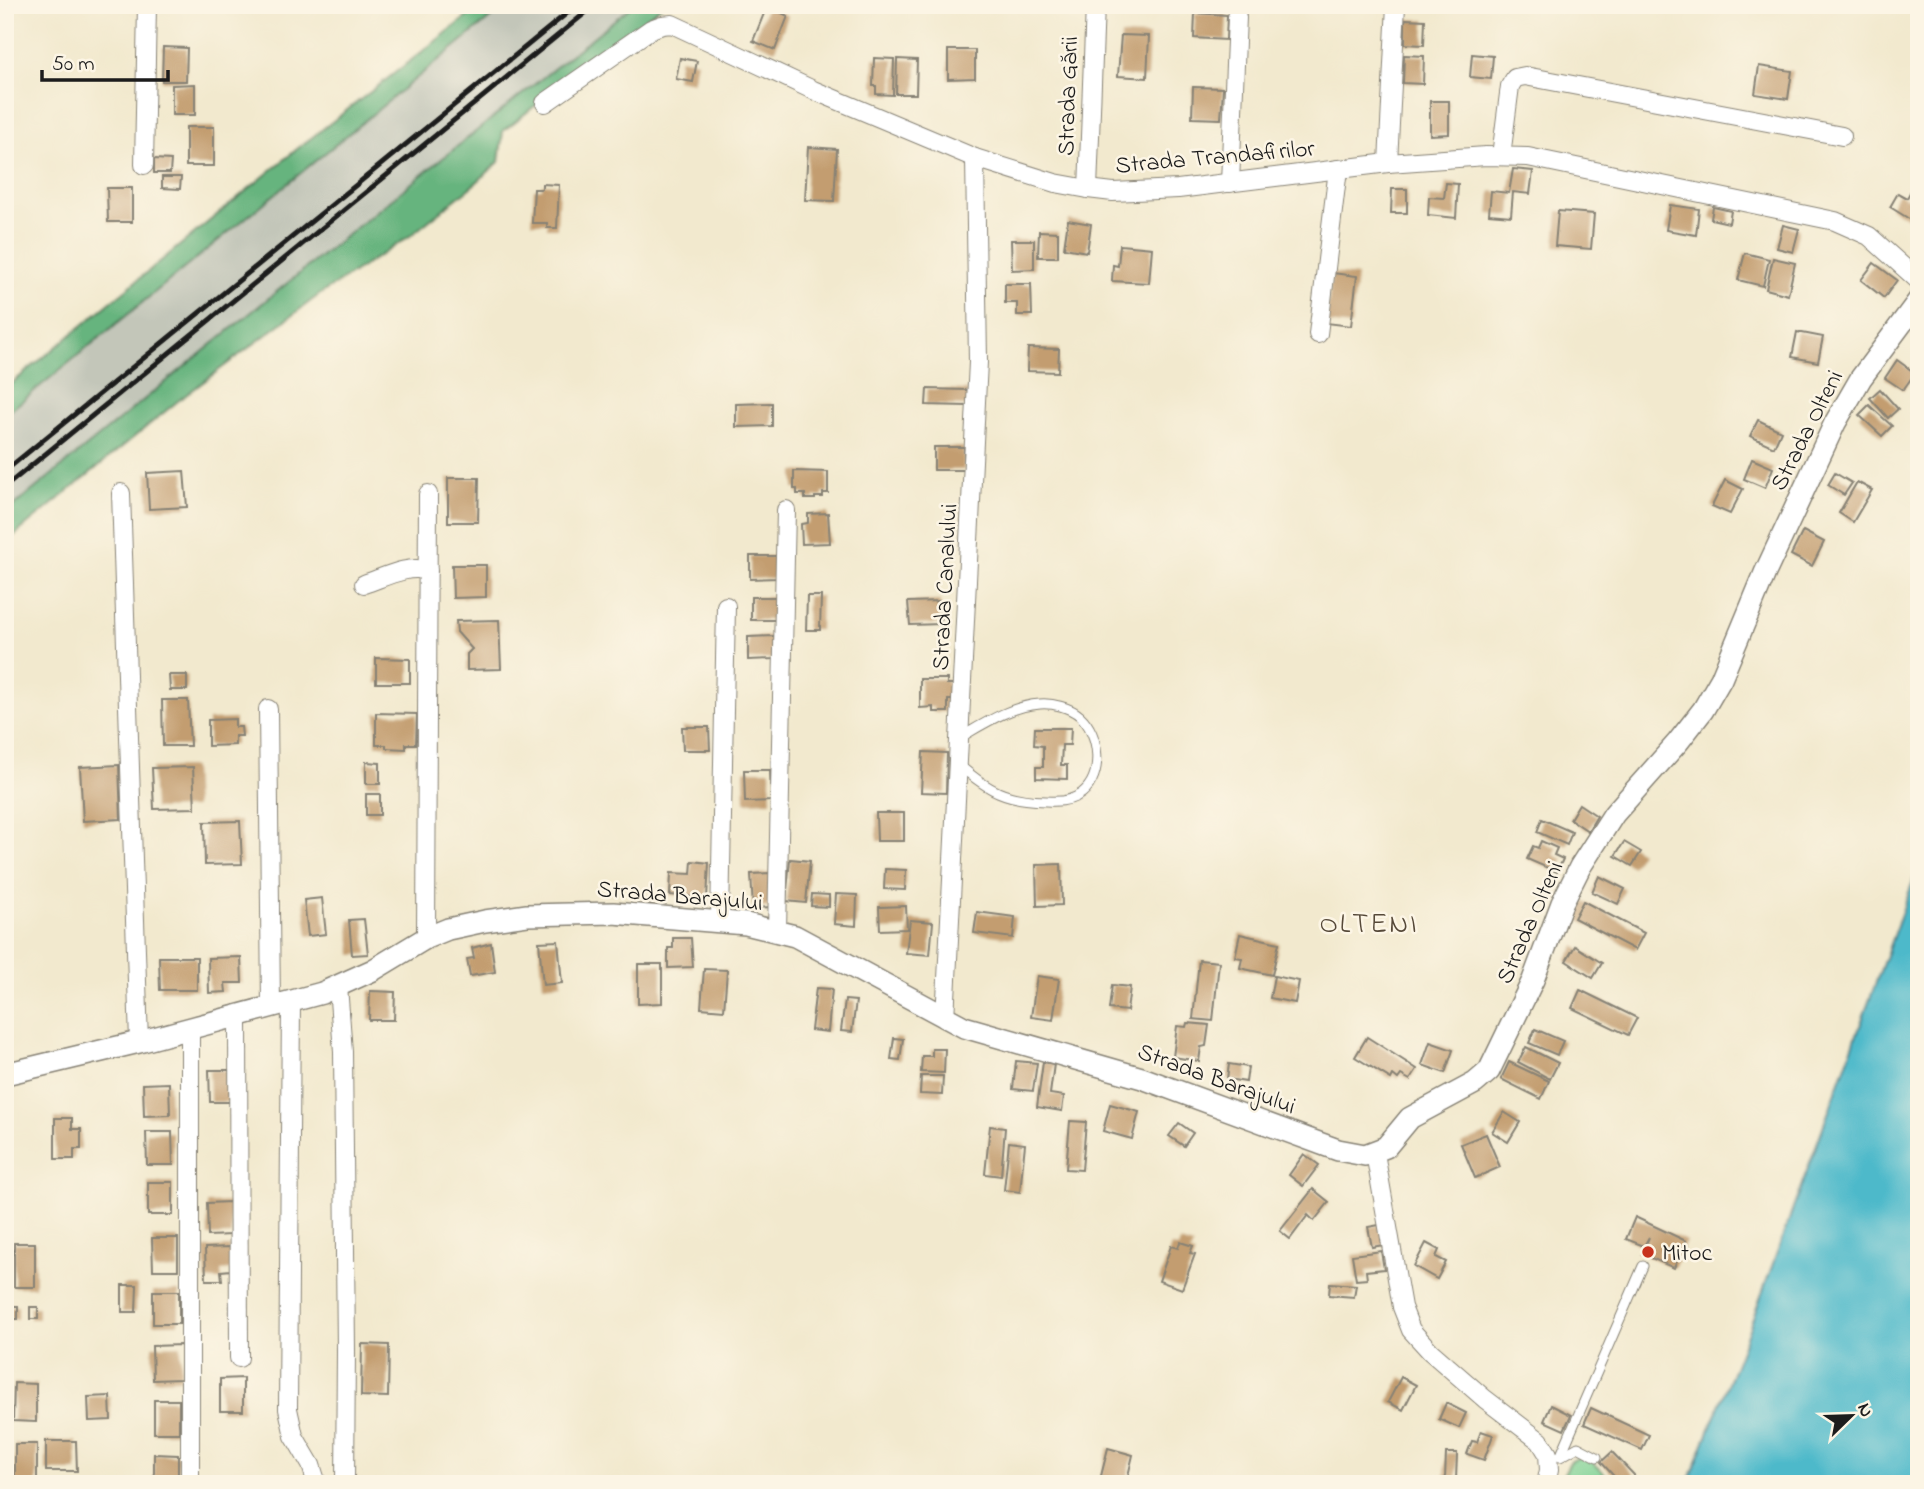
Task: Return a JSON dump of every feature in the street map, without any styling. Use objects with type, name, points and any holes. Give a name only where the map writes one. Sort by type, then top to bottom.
[{"type":"street","points":[[144,165],[147,5]]},
{"type":"street","name":"Strada Gării","points":[[1088,189],[1095,5]]},
{"type":"street","points":[[1388,163],[1396,5]]},
{"type":"street","points":[[1230,183],[1237,17]]},
{"type":"street","name":"Strada Trandafirilor","points":[[545,103],[651,29],[672,24],[813,90],[975,158],[1055,183],[1088,189],[1136,191],[1230,183],[1388,163],[1501,156],[1528,158],[1835,221],[1869,236],[1919,281]]},
{"type":"street","points":[[1501,156],[1510,86],[1515,78],[1525,76],[1842,136]]},
{"type":"street","name":"Strada Canalului","points":[[945,1019],[978,362],[975,158]]},
{"type":"street","points":[[1318,334],[1338,169]]},
{"type":"street","name":"Strada Olteni","points":[[1375,1153],[1386,1147],[1410,1118],[1475,1083],[1489,1071],[1533,980],[1562,904],[1580,867],[1614,814],[1703,710],[1835,424],[1861,378],[1919,300]]},
{"type":"street","points":[[121,493],[139,1042]]},
{"type":"street","points":[[426,938],[429,494]]},
{"type":"street","points":[[777,931],[786,510]]},
{"type":"street","points":[[364,584],[407,570],[419,568],[428,571]]},
{"type":"street","points":[[720,921],[726,606]]},
{"type":"street","points":[[268,709],[281,1004],[288,1409],[294,1436],[311,1465],[317,1484]]},
{"type":"street","name":"Strada Barajului","points":[[5,1074],[190,1029],[338,986],[373,970],[426,938],[448,929],[527,915],[613,913],[720,921],[771,928],[818,947],[945,1019],[964,1027],[1142,1078],[1338,1150],[1375,1153]]},
{"type":"street","points":[[338,986],[342,1052],[345,1484]]},
{"type":"street","points":[[238,1016],[239,1358]]},
{"type":"street","points":[[190,1029],[190,1484]]},
{"type":"street","points":[[1375,1153],[1402,1307],[1411,1329],[1430,1352],[1540,1441],[1548,1454],[1552,1470]]},
{"type":"lane","points":[[959,765],[978,781],[1006,797],[1056,802],[1082,793],[1091,780],[1097,763],[1097,747],[1090,732],[1081,716],[1067,708],[1042,704],[1021,707],[1003,713],[961,737]]},
{"type":"lane","points":[[1552,1470],[1643,1266]]},
{"type":"lane","points":[[1552,1470],[1578,1447],[1597,1457]]},
{"type":"shaded area","points":[[506,5],[633,5],[5,513],[5,415]]},
{"type":"green space","points":[[482,5],[506,5],[5,415],[5,389],[297,149]]},
{"type":"green space","points":[[633,5],[663,5],[503,131],[499,162],[477,182],[410,236],[319,295],[178,401],[5,543],[5,513]]},
{"type":"green space","points":[[1585,1454],[1615,1484],[1559,1483],[1570,1462]]},
{"type":"water","points":[[1919,865],[1919,1484],[1688,1484],[1745,1340]]},
{"type":"building","points":[[1141,5],[1141,9],[1115,7]]},
{"type":"building","points":[[767,6],[788,16],[775,50],[753,41]]},
{"type":"building","points":[[1195,13],[1227,15],[1226,40],[1194,38]]},
{"type":"building","points":[[1405,19],[1425,20],[1424,45],[1405,44]]},
{"type":"building","points":[[1121,35],[1149,36],[1147,78],[1118,76]]},
{"type":"building","points":[[163,47],[187,48],[186,81],[162,81]]},
{"type":"building","points":[[948,50],[975,50],[975,78],[948,79]]},
{"type":"building","points":[[1472,54],[1493,56],[1491,79],[1470,77]]},
{"type":"building","points":[[1404,55],[1424,56],[1423,84],[1403,83]]},
{"type":"building","points":[[680,58],[697,61],[693,82],[676,79]]},
{"type":"building","points":[[874,58],[894,59],[893,95],[876,94],[876,86],[873,86]]},
{"type":"building","points":[[897,59],[917,60],[916,94],[896,94]]},
{"type":"building","points":[[1759,66],[1792,71],[1788,99],[1755,94]]},
{"type":"building","points":[[195,84],[195,115],[172,115],[172,85]]},
{"type":"building","points":[[1193,87],[1223,88],[1221,119],[1192,118]]},
{"type":"building","points":[[1430,101],[1449,101],[1449,134],[1430,135]]},
{"type":"building","points":[[186,127],[214,127],[214,166],[186,166]]},
{"type":"building","points":[[808,147],[837,149],[834,201],[805,200]]},
{"type":"building","points":[[154,159],[171,160],[170,173],[154,173]]},
{"type":"building","points":[[1513,169],[1533,171],[1530,194],[1513,192],[1511,216],[1489,214],[1491,191],[1509,193]]},
{"type":"building","points":[[162,177],[181,177],[180,189],[162,188]]},
{"type":"building","points":[[1446,183],[1458,184],[1456,218],[1428,215],[1429,197],[1444,198]]},
{"type":"building","points":[[542,184],[559,185],[557,228],[547,228],[547,223],[532,223],[534,189],[542,189]]},
{"type":"building","points":[[1914,185],[1919,187],[1919,225],[1890,207],[1898,193],[1907,198]]},
{"type":"building","points":[[107,188],[132,188],[132,222],[108,222]]},
{"type":"building","points":[[1392,189],[1407,189],[1407,213],[1391,213]]},
{"type":"building","points":[[1670,205],[1699,209],[1696,235],[1666,230]]},
{"type":"building","points":[[1713,207],[1731,211],[1729,223],[1711,219]]},
{"type":"building","points":[[1558,211],[1594,214],[1591,249],[1555,246]]},
{"type":"building","points":[[1068,220],[1091,224],[1087,252],[1064,248]]},
{"type":"building","points":[[1783,225],[1799,229],[1793,252],[1777,248]]},
{"type":"building","points":[[1039,231],[1058,232],[1058,257],[1038,257]]},
{"type":"building","points":[[1011,240],[1034,240],[1034,269],[1012,270]]},
{"type":"building","points":[[1120,245],[1152,248],[1149,283],[1112,281],[1113,265],[1118,266]]},
{"type":"building","points":[[1745,253],[1769,259],[1763,286],[1738,280]]},
{"type":"building","points":[[1773,258],[1795,263],[1788,295],[1766,289]]},
{"type":"building","points":[[1874,263],[1897,280],[1884,298],[1861,280]]},
{"type":"building","points":[[1332,273],[1357,276],[1351,326],[1326,323]]},
{"type":"building","points":[[1005,284],[1031,284],[1032,315],[1017,315],[1017,303],[1005,303]]},
{"type":"building","points":[[1797,332],[1823,337],[1818,362],[1792,357]]},
{"type":"building","points":[[1028,348],[1059,349],[1058,372],[1027,371]]},
{"type":"building","points":[[1897,360],[1915,373],[1903,390],[1885,378]]},
{"type":"building","points":[[927,389],[968,390],[968,406],[926,405]]},
{"type":"building","points":[[1880,389],[1898,409],[1888,418],[1870,398]]},
{"type":"building","points":[[772,403],[772,426],[736,427],[736,404]]},
{"type":"building","points":[[1869,405],[1892,426],[1882,436],[1859,415]]},
{"type":"building","points":[[1758,420],[1781,431],[1774,447],[1750,436]]},
{"type":"building","points":[[934,447],[964,447],[964,470],[934,470]]},
{"type":"building","points":[[1752,459],[1773,468],[1765,488],[1744,479]]},
{"type":"building","points":[[184,471],[187,507],[149,509],[147,473]]},
{"type":"building","points":[[794,471],[828,472],[828,493],[815,499],[805,499],[805,494],[797,494],[797,489],[794,489]]},
{"type":"building","points":[[1835,473],[1852,483],[1844,495],[1828,485]]},
{"type":"building","points":[[448,478],[479,478],[478,522],[448,522]]},
{"type":"building","points":[[1725,480],[1743,489],[1730,514],[1712,506]]},
{"type":"building","points":[[1857,482],[1872,490],[1853,522],[1839,513]]},
{"type":"building","points":[[828,513],[830,543],[802,544],[801,524],[808,523],[808,514]]},
{"type":"building","points":[[1803,531],[1824,542],[1812,566],[1791,555]]},
{"type":"building","points":[[750,556],[777,556],[778,578],[750,579]]},
{"type":"building","points":[[452,565],[486,565],[486,597],[453,598]]},
{"type":"building","points":[[807,596],[821,596],[820,630],[806,630]]},
{"type":"building","points":[[751,597],[778,597],[778,620],[751,620]]},
{"type":"building","points":[[940,601],[941,624],[910,625],[908,602]]},
{"type":"building","points":[[499,620],[501,669],[467,670],[467,654],[472,649],[457,632],[456,621]]},
{"type":"building","points":[[775,636],[775,659],[748,660],[748,637]]},
{"type":"building","points":[[376,658],[410,659],[410,683],[376,683]]},
{"type":"building","points":[[169,675],[187,675],[187,690],[170,690]]},
{"type":"building","points":[[920,679],[947,679],[947,684],[954,684],[954,700],[948,700],[948,712],[933,712],[933,707],[920,708]]},
{"type":"building","points":[[162,700],[188,700],[190,746],[163,746]]},
{"type":"building","points":[[376,713],[417,714],[416,744],[406,744],[406,749],[376,745]]},
{"type":"building","points":[[235,719],[235,727],[241,727],[242,736],[235,736],[235,745],[208,746],[208,720]]},
{"type":"building","points":[[682,727],[709,727],[710,750],[683,750]]},
{"type":"building","points":[[1035,728],[1071,728],[1070,745],[1062,745],[1061,765],[1067,765],[1067,779],[1036,778],[1036,767],[1043,767],[1043,746],[1034,745]]},
{"type":"building","points":[[923,752],[947,753],[946,793],[921,792]]},
{"type":"building","points":[[366,762],[380,763],[380,784],[366,784]]},
{"type":"building","points":[[119,765],[121,819],[83,821],[80,767]]},
{"type":"building","points":[[193,767],[195,808],[154,809],[152,768]]},
{"type":"building","points":[[744,770],[770,770],[771,801],[745,802]]},
{"type":"building","points":[[366,794],[380,794],[380,815],[366,815]]},
{"type":"building","points":[[1579,804],[1597,816],[1588,831],[1570,819]]},
{"type":"building","points":[[876,813],[904,813],[904,841],[877,841]]},
{"type":"building","points":[[1542,819],[1572,832],[1567,845],[1537,832]]},
{"type":"building","points":[[240,821],[242,864],[205,865],[204,822]]},
{"type":"building","points":[[1541,841],[1557,848],[1554,855],[1563,859],[1557,872],[1527,859],[1533,846],[1538,848]]},
{"type":"building","points":[[1624,842],[1641,852],[1632,866],[1615,856]]},
{"type":"building","points":[[790,859],[810,861],[806,903],[786,901]]},
{"type":"building","points":[[692,861],[709,863],[707,898],[670,895],[671,873],[691,874]]},
{"type":"building","points":[[1061,864],[1062,905],[1037,906],[1036,865]]},
{"type":"building","points":[[885,869],[906,870],[905,890],[884,889]]},
{"type":"building","points":[[771,873],[772,907],[753,908],[751,874]]},
{"type":"building","points":[[1599,876],[1625,889],[1618,904],[1592,892]]},
{"type":"building","points":[[812,894],[829,895],[829,907],[811,906]]},
{"type":"building","points":[[836,894],[857,895],[856,926],[834,924]]},
{"type":"building","points":[[322,898],[326,934],[308,936],[304,900]]},
{"type":"building","points":[[1583,901],[1644,933],[1635,950],[1574,918]]},
{"type":"building","points":[[906,906],[907,929],[880,930],[879,907]]},
{"type":"building","points":[[977,912],[1015,917],[1013,938],[974,933]]},
{"type":"building","points":[[364,919],[368,954],[352,955],[349,920]]},
{"type":"building","points":[[910,920],[933,922],[930,955],[906,953]]},
{"type":"building","points":[[1240,934],[1279,943],[1272,975],[1240,968],[1242,958],[1235,957]]},
{"type":"building","points":[[673,938],[691,938],[693,967],[668,968],[668,948],[673,948]]},
{"type":"building","points":[[558,941],[562,983],[543,985],[539,942]]},
{"type":"building","points":[[491,943],[495,972],[470,976],[467,959],[474,958],[472,948]]},
{"type":"building","points":[[1575,946],[1602,963],[1593,978],[1566,961]]},
{"type":"building","points":[[159,957],[197,957],[197,990],[160,990]]},
{"type":"building","points":[[241,957],[242,983],[225,983],[226,992],[209,993],[208,958]]},
{"type":"building","points":[[1199,960],[1219,962],[1213,1021],[1193,1019]]},
{"type":"building","points":[[638,964],[662,964],[662,1003],[638,1004]]},
{"type":"building","points":[[704,969],[727,970],[724,1010],[701,1008]]},
{"type":"building","points":[[1037,976],[1059,979],[1053,1020],[1031,1017]]},
{"type":"building","points":[[1274,976],[1299,981],[1295,1003],[1270,998]]},
{"type":"building","points":[[1112,985],[1130,987],[1127,1011],[1109,1009]]},
{"type":"building","points":[[816,988],[832,989],[828,1032],[811,1030]]},
{"type":"building","points":[[1580,990],[1637,1018],[1628,1035],[1572,1008]]},
{"type":"building","points":[[370,991],[395,992],[394,1020],[369,1020]]},
{"type":"building","points":[[845,1000],[856,1001],[852,1032],[841,1031]]},
{"type":"building","points":[[1187,1023],[1209,1025],[1206,1046],[1201,1047],[1199,1061],[1173,1057],[1177,1026],[1186,1027]]},
{"type":"building","points":[[1535,1029],[1563,1041],[1557,1055],[1529,1043]]},
{"type":"building","points":[[1367,1037],[1417,1069],[1410,1080],[1401,1075],[1398,1079],[1393,1075],[1391,1079],[1355,1057]]},
{"type":"building","points":[[894,1038],[903,1039],[900,1060],[891,1059]]},
{"type":"building","points":[[1430,1042],[1453,1050],[1445,1073],[1422,1065]]},
{"type":"building","points":[[1526,1047],[1558,1063],[1550,1079],[1518,1062]]},
{"type":"building","points":[[932,1049],[945,1049],[944,1073],[921,1072],[922,1056],[932,1056]]},
{"type":"building","points":[[1016,1061],[1037,1063],[1033,1091],[1013,1089]]},
{"type":"building","points":[[1043,1062],[1054,1064],[1050,1094],[1064,1096],[1062,1111],[1037,1107]]},
{"type":"building","points":[[1509,1062],[1549,1081],[1541,1099],[1501,1079]]},
{"type":"building","points":[[1229,1064],[1248,1067],[1246,1082],[1227,1079]]},
{"type":"building","points":[[209,1070],[231,1070],[232,1102],[210,1102]]},
{"type":"building","points":[[921,1076],[943,1076],[942,1095],[920,1094]]},
{"type":"building","points":[[169,1083],[170,1115],[144,1116],[143,1084]]},
{"type":"building","points":[[1110,1104],[1139,1112],[1132,1139],[1103,1131]]},
{"type":"building","points":[[1504,1112],[1520,1122],[1508,1142],[1492,1132]]},
{"type":"building","points":[[55,1118],[72,1118],[72,1129],[81,1129],[81,1149],[74,1149],[74,1159],[55,1159]]},
{"type":"building","points":[[1070,1121],[1086,1122],[1082,1170],[1066,1169]]},
{"type":"building","points":[[1179,1123],[1193,1133],[1184,1146],[1169,1136]]},
{"type":"building","points":[[990,1126],[1005,1128],[1001,1176],[985,1174]]},
{"type":"building","points":[[146,1132],[172,1132],[173,1165],[147,1165]]},
{"type":"building","points":[[1486,1134],[1500,1167],[1475,1178],[1461,1144]]},
{"type":"building","points":[[1009,1142],[1025,1144],[1020,1192],[1004,1190]]},
{"type":"building","points":[[1304,1154],[1319,1165],[1303,1186],[1289,1175]]},
{"type":"building","points":[[148,1182],[173,1182],[173,1215],[148,1215]]},
{"type":"building","points":[[1313,1189],[1329,1202],[1314,1221],[1308,1215],[1290,1239],[1280,1231]]},
{"type":"building","points":[[230,1202],[231,1235],[208,1236],[207,1203]]},
{"type":"building","points":[[1635,1217],[1686,1241],[1674,1268],[1642,1254],[1649,1237],[1644,1246],[1626,1239]]},
{"type":"building","points":[[1385,1224],[1389,1244],[1372,1247],[1368,1227]]},
{"type":"building","points":[[152,1238],[178,1238],[178,1270],[153,1270]]},
{"type":"building","points":[[1180,1242],[1193,1246],[1190,1253],[1195,1254],[1182,1289],[1159,1281],[1171,1246],[1178,1248]]},
{"type":"building","points":[[14,1243],[35,1243],[35,1287],[14,1287]]},
{"type":"building","points":[[1426,1243],[1439,1250],[1436,1257],[1446,1262],[1437,1279],[1414,1266]]},
{"type":"building","points":[[230,1247],[231,1270],[221,1271],[222,1280],[206,1280],[205,1248]]},
{"type":"building","points":[[1381,1251],[1384,1269],[1366,1271],[1367,1279],[1356,1280],[1352,1255]]},
{"type":"building","points":[[1330,1283],[1356,1285],[1354,1297],[1329,1295]]},
{"type":"building","points":[[122,1285],[137,1285],[136,1312],[122,1312]]},
{"type":"building","points":[[153,1291],[179,1291],[179,1324],[153,1324]]},
{"type":"building","points":[[5,1306],[18,1306],[18,1319],[5,1319]]},
{"type":"building","points":[[30,1307],[38,1307],[38,1319],[30,1319]]},
{"type":"building","points":[[362,1344],[389,1345],[388,1397],[361,1396]]},
{"type":"building","points":[[181,1345],[181,1379],[153,1380],[152,1346]]},
{"type":"building","points":[[1401,1377],[1416,1385],[1403,1410],[1388,1402]]},
{"type":"building","points":[[243,1378],[243,1411],[220,1411],[220,1379]]},
{"type":"building","points":[[14,1383],[36,1384],[36,1422],[13,1421]]},
{"type":"building","points":[[110,1396],[111,1420],[89,1421],[88,1397]]},
{"type":"building","points":[[154,1400],[179,1400],[179,1433],[154,1433]]},
{"type":"building","points":[[1446,1403],[1466,1413],[1459,1428],[1439,1419]]},
{"type":"building","points":[[1551,1405],[1571,1415],[1564,1430],[1544,1421]]},
{"type":"building","points":[[1591,1408],[1649,1435],[1642,1450],[1584,1424]]},
{"type":"building","points":[[1481,1431],[1493,1435],[1484,1460],[1467,1454],[1472,1441],[1477,1442]]},
{"type":"building","points":[[46,1441],[76,1441],[77,1471],[46,1471]]},
{"type":"building","points":[[15,1444],[37,1444],[37,1483],[15,1483]]},
{"type":"building","points":[[1108,1448],[1133,1455],[1126,1484],[1100,1480]]},
{"type":"building","points":[[1612,1452],[1634,1475],[1635,1484],[1621,1484],[1601,1462]]},
{"type":"building","points":[[1446,1453],[1457,1453],[1456,1480],[1445,1479]]},
{"type":"building","points":[[154,1454],[178,1455],[178,1484],[154,1484]]},
{"type":"railway","points":[[5,471],[577,5]]},
{"type":"railway","points":[[5,487],[595,5]]},
{"type":"place","name":"Mitoc","points":[[1648,1252]]},
{"type":"district","name":"OLTENI","points":[[1369,922]]}]
